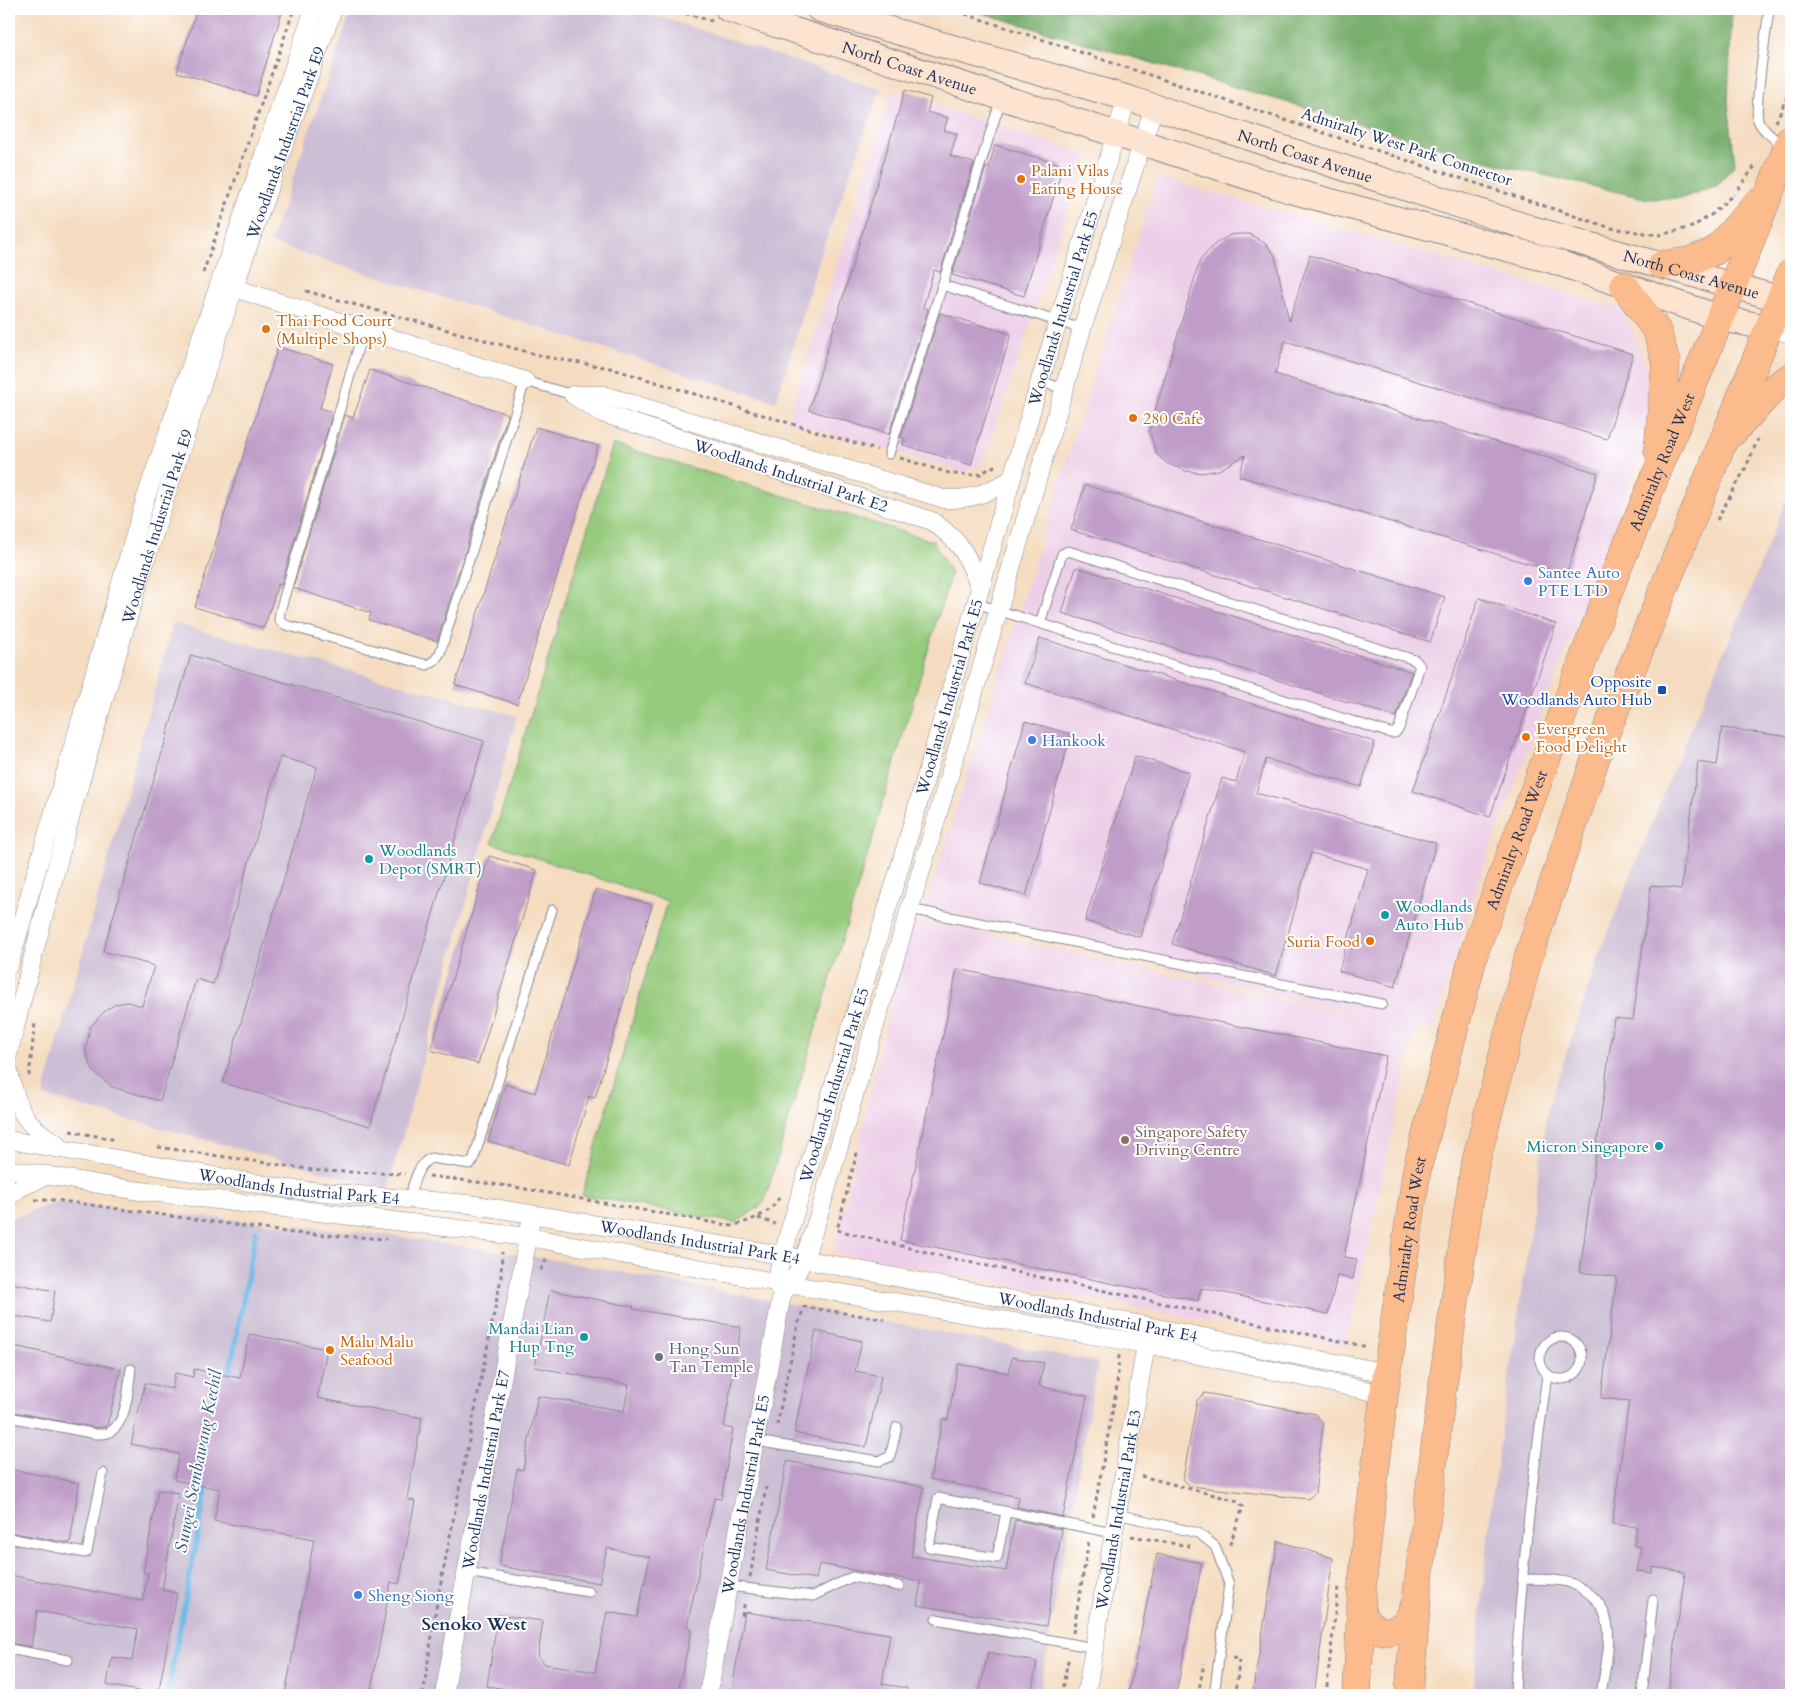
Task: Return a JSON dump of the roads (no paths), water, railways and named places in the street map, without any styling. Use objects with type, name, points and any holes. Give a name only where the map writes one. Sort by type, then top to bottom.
[{"type":"main road","name":"North Coast Avenue","points":[[728,9],[1292,191],[1550,260],[1720,318],[1780,331]]},
{"type":"main road","name":"North Coast Avenue","points":[[819,9],[1127,98],[1521,225],[1786,301]]},
{"type":"main road","name":"Admiralty Road West","points":[[1356,1695],[1360,1612],[1378,1378],[1417,1169],[1475,950],[1614,577],[1772,186],[1783,141]]},
{"type":"main road","points":[[1662,265],[1690,261],[1715,251],[1772,186]]},
{"type":"main road","points":[[1408,1695],[1416,1603],[1442,1390],[1474,1170],[1528,958],[1596,757],[1723,442],[1780,331],[1791,273]]},
{"type":"main road","points":[[1624,285],[1657,331],[1666,362],[1655,479]]},
{"type":"main road","points":[[1723,442],[1776,387],[1791,377]]},
{"type":"main road","points":[[1360,1612],[1364,1620],[1371,1626],[1388,1632],[1403,1625],[1416,1603]]},
{"type":"street","name":"Woodlands Industrial Park E9","points":[[9,1052],[55,875],[226,286],[314,9]]},
{"type":"street","name":"Woodlands Industrial Park E9","points":[[10,960],[146,497],[333,9]]},
{"type":"street","name":"Woodlands Industrial Park E5","points":[[708,1695],[783,1287],[782,1255],[901,863],[1040,381],[1127,98]]},
{"type":"street","name":"Woodlands Industrial Park E5","points":[[783,1287],[802,1260],[819,1214],[1082,329],[1154,107]]},
{"type":"street","name":"Woodlands Industrial Park E2","points":[[226,286],[364,328],[525,381]]},
{"type":"street","name":"Woodlands Industrial Park E2","points":[[574,396],[604,395],[944,499],[966,500],[984,494],[1011,480]]},
{"type":"street","name":"Woodlands Industrial Park E2","points":[[574,396],[602,413],[932,521],[954,538],[967,557],[978,596]]},
{"type":"street","points":[[36,869],[55,875]]},
{"type":"street","points":[[9,1072],[15,1100],[25,1118],[40,1134],[70,1150]]},
{"type":"street","name":"Woodlands Industrial Park E4","points":[[9,1140],[288,1189],[469,1204],[532,1216],[782,1255],[1057,1309],[1149,1325],[1378,1378]]},
{"type":"street","name":"Woodlands Industrial Park E4","points":[[9,1169],[133,1190],[528,1237],[712,1270],[783,1287],[850,1294],[1146,1344],[1378,1378]]},
{"type":"street","points":[[9,1197],[19,1188],[48,1175]]},
{"type":"street","name":"Woodlands Industrial Park E7","points":[[444,1695],[532,1216]]},
{"type":"street","points":[[601,1251],[606,1228]]},
{"type":"street","points":[[712,1270],[717,1246]]},
{"type":"street","points":[[850,1294],[854,1270]]},
{"type":"street","points":[[971,1315],[975,1293]]},
{"type":"street","points":[[1053,1329],[1057,1309]]},
{"type":"street","name":"Woodlands Industrial Park E3","points":[[1086,1695],[1113,1533],[1125,1516],[1149,1325]]},
{"type":"lane","points":[[1769,9],[1758,120],[1783,141]]},
{"type":"lane","points":[[889,454],[1002,96]]},
{"type":"lane","points":[[942,285],[1082,329]]},
{"type":"lane","points":[[364,328],[280,611],[279,620],[286,625],[427,666],[435,660],[440,652],[525,381]]},
{"type":"lane","name":"Woodlands Industrial Park E2","points":[[525,381],[574,396]]},
{"type":"lane","points":[[1040,381],[1064,389]]},
{"type":"lane","points":[[978,596],[999,610],[1040,623],[1390,733],[1395,733],[1399,728],[1420,666],[1415,660],[1068,551],[1062,554],[1040,623]]},
{"type":"lane","points":[[910,908],[1382,1004]]},
{"type":"lane","points":[[409,1199],[417,1175],[425,1161],[431,1158],[470,1164],[473,1161],[552,910]]},
{"type":"lane","points":[[1515,1695],[1517,1634],[1525,1540],[1547,1375],[1540,1364],[1541,1350],[1550,1340],[1563,1337],[1570,1339],[1580,1349],[1582,1363],[1579,1370],[1568,1378],[1554,1379],[1547,1375]]},
{"type":"lane","points":[[9,1416],[96,1434],[108,1433],[117,1425],[122,1414],[132,1369]]},
{"type":"lane","points":[[755,1441],[878,1461],[890,1457],[897,1427]]},
{"type":"lane","points":[[9,1538],[82,1554],[87,1552],[104,1473]]},
{"type":"lane","points":[[1006,1512],[997,1558],[929,1547],[938,1498],[1113,1533]]},
{"type":"lane","points":[[1125,1516],[1198,1534],[1215,1546],[1229,1584],[1214,1695]]},
{"type":"lane","points":[[466,1572],[589,1592]]},
{"type":"lane","points":[[728,1586],[813,1596],[852,1578],[898,1586]]},
{"type":"lane","points":[[1523,1579],[1572,1584],[1599,1601],[1611,1631],[1601,1695]]},
{"type":"lane","points":[[1642,1695],[1653,1600]]},
{"type":"lane","points":[[936,1619],[1095,1648]]},
{"type":"lane","points":[[9,1649],[68,1660]]},
{"type":"waterway","name":"Sungei Sembawang Kechil","points":[[228,1381],[256,1231]]},
{"type":"waterway","name":"Sungei Sembawang Kechil","points":[[167,1695],[208,1480]]},
{"type":"place","name":"Palani Vilas Eating House","points":[[1021,179]]},
{"type":"place","name":"Thai Food Court (Multiple Shops)","points":[[266,329]]},
{"type":"place","name":"280 Cafe","points":[[1133,418]]},
{"type":"place","name":"Santee Auto PTE LTD","points":[[1528,581]]},
{"type":"place","name":"Opposite Woodlands Auto Hub","points":[[1662,690]]},
{"type":"place","name":"Evergreen Food Delight","points":[[1526,737]]},
{"type":"place","name":"Hankook","points":[[1032,740]]},
{"type":"place","name":"Woodlands Depot (SMRT)","points":[[369,859]]},
{"type":"place","name":"Woodlands Auto Hub","points":[[1385,915]]},
{"type":"place","name":"Suria Food","points":[[1370,941]]},
{"type":"place","name":"Singapore Safety Driving Centre","points":[[1125,1140]]},
{"type":"place","name":"Micron Singapore","points":[[1659,1146]]},
{"type":"place","name":"Mandai Lian Hup Tng","points":[[584,1337]]},
{"type":"place","name":"Malu Malu Seafood","points":[[330,1350]]},
{"type":"place","name":"Hong Sun Tan Temple","points":[[659,1357]]},
{"type":"place","name":"Sheng Siong","points":[[358,1595]]},
{"type":"district","name":"Senoko West","points":[[474,1624]]}]
